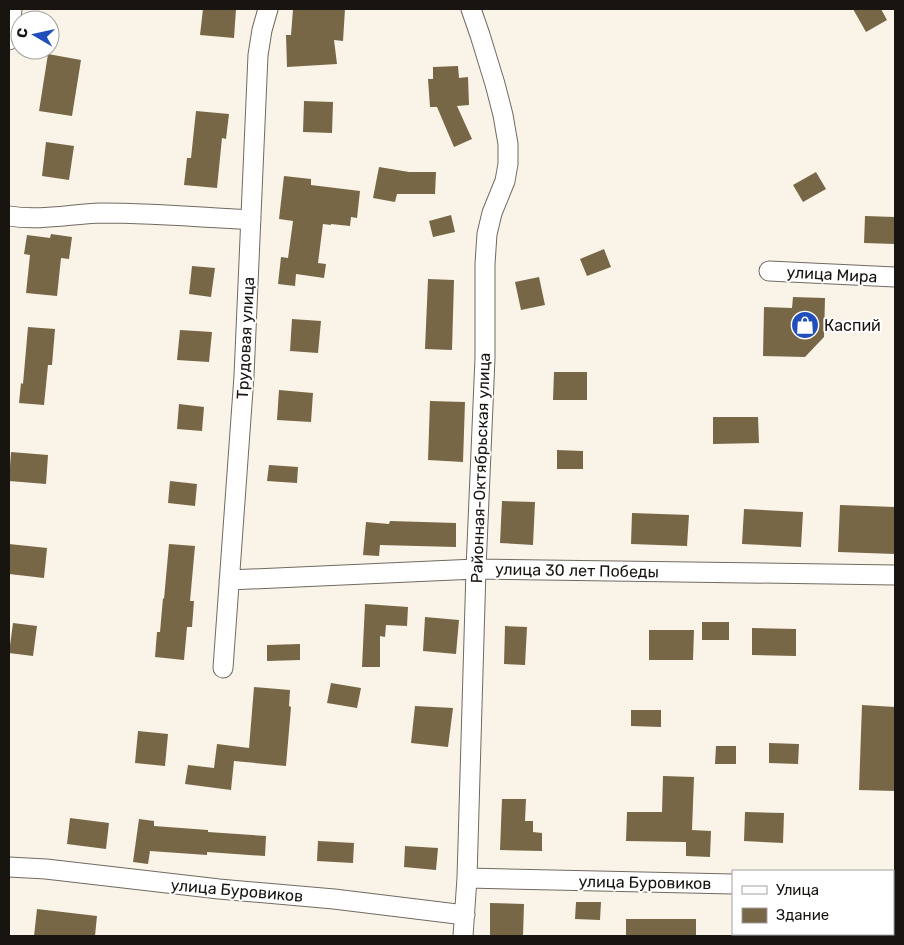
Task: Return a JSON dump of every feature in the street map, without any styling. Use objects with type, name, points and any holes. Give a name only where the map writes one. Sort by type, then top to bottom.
[{"type":"street","points":[[9,40],[12,9]]},
{"type":"street","name":"Трудовая улица","points":[[223,668],[244,376],[258,54],[268,9]]},
{"type":"street","name":"Районная-Октябрьская улица","points":[[464,936],[468,878],[476,569],[485,358],[485,264],[487,234],[492,213],[505,181],[508,164],[508,144],[495,84],[470,9]]},
{"type":"street","points":[[9,216],[30,218],[99,213],[251,220]]},
{"type":"street","name":"улица Мира","points":[[770,271],[895,277]]},
{"type":"street","name":"улица 30 лет Победы","points":[[228,580],[476,569],[895,575]]},
{"type":"street","name":"улица Буровиков","points":[[9,867],[46,869],[219,889],[334,899],[465,915]]},
{"type":"street","name":"улица Буровиков","points":[[468,878],[732,884]]},
{"type":"building","points":[[203,9],[236,9],[234,38],[200,35]]},
{"type":"building","points":[[293,9],[345,9],[343,41],[334,40],[337,64],[287,67],[286,35],[291,35]]},
{"type":"building","points":[[853,9],[881,9],[887,20],[866,32]]},
{"type":"building","points":[[60,56],[81,60],[72,116],[39,111],[47,60],[60,60]]},
{"type":"building","points":[[458,66],[459,78],[468,77],[469,105],[457,106],[472,139],[454,147],[437,107],[430,107],[428,79],[433,79],[433,67]]},
{"type":"building","points":[[304,101],[333,102],[332,133],[303,132]]},
{"type":"building","points":[[196,111],[229,114],[226,139],[222,138],[217,188],[184,185],[187,158],[191,158]]},
{"type":"building","points":[[46,142],[74,146],[69,180],[42,176]]},
{"type":"building","points":[[379,167],[409,172],[436,172],[435,194],[397,194],[395,202],[373,198]]},
{"type":"building","points":[[816,172],[826,189],[803,202],[793,185]]},
{"type":"building","points":[[284,176],[311,179],[311,185],[360,191],[357,218],[351,217],[350,226],[323,224],[318,263],[326,264],[324,278],[296,274],[295,286],[278,284],[281,257],[288,258],[293,221],[279,219]]},
{"type":"building","points":[[451,215],[455,232],[433,237],[429,221]]},
{"type":"building","points":[[865,216],[895,217],[895,244],[864,243]]},
{"type":"building","points":[[51,234],[72,237],[69,259],[61,258],[57,296],[26,293],[30,255],[24,254],[27,235],[50,238]]},
{"type":"building","points":[[604,249],[611,267],[587,276],[580,259]]},
{"type":"building","points":[[192,266],[215,268],[211,297],[189,294]]},
{"type":"building","points":[[539,277],[545,305],[521,310],[515,282]]},
{"type":"building","points":[[428,279],[454,280],[452,350],[425,349]]},
{"type":"building","points":[[793,297],[825,298],[824,337],[805,357],[763,356],[764,307],[792,308]]},
{"type":"building","points":[[292,319],[321,321],[318,353],[290,351]]},
{"type":"building","points":[[28,327],[55,329],[52,365],[48,365],[44,405],[19,403],[21,383],[23,384]]},
{"type":"building","points":[[180,330],[212,332],[209,362],[177,360]]},
{"type":"building","points":[[554,372],[587,372],[587,400],[553,400]]},
{"type":"building","points":[[279,390],[313,393],[311,422],[277,420]]},
{"type":"building","points":[[430,401],[465,402],[463,462],[428,460]]},
{"type":"building","points":[[179,404],[204,407],[202,431],[177,429]]},
{"type":"building","points":[[713,417],[758,417],[759,443],[713,444]]},
{"type":"building","points":[[557,450],[583,451],[583,469],[557,469]]},
{"type":"building","points":[[11,452],[48,455],[46,484],[9,481]]},
{"type":"building","points":[[269,465],[298,467],[297,483],[267,481]]},
{"type":"building","points":[[170,481],[197,484],[195,506],[168,503]]},
{"type":"building","points":[[502,501],[535,502],[533,545],[500,543]]},
{"type":"building","points":[[840,505],[895,507],[895,554],[838,552]]},
{"type":"building","points":[[744,509],[803,512],[801,547],[742,544]]},
{"type":"building","points":[[632,513],[689,515],[687,546],[631,544]]},
{"type":"building","points":[[390,521],[456,523],[456,547],[380,545],[379,556],[363,555],[366,522],[389,524]]},
{"type":"building","points":[[9,544],[47,548],[44,578],[9,574]]},
{"type":"building","points":[[169,544],[195,546],[190,601],[194,601],[192,627],[187,627],[184,660],[155,657],[157,632],[160,632]]},
{"type":"building","points":[[365,604],[408,607],[407,626],[386,625],[385,637],[380,636],[380,667],[362,667]]},
{"type":"building","points":[[425,617],[459,620],[456,654],[423,651]]},
{"type":"building","points":[[702,622],[729,622],[729,640],[702,640]]},
{"type":"building","points":[[13,623],[37,626],[33,656],[9,653]]},
{"type":"building","points":[[505,626],[527,627],[525,665],[504,664]]},
{"type":"building","points":[[752,628],[796,629],[796,656],[752,655]]},
{"type":"building","points":[[649,630],[694,630],[693,660],[649,660]]},
{"type":"building","points":[[300,644],[300,660],[267,661],[267,645]]},
{"type":"building","points":[[331,683],[361,688],[357,708],[327,703]]},
{"type":"building","points":[[254,687],[290,690],[289,706],[291,707],[286,766],[234,761],[231,790],[185,784],[188,765],[214,768],[217,744],[249,748]]},
{"type":"building","points":[[862,705],[895,707],[895,791],[859,790]]},
{"type":"building","points":[[415,706],[453,708],[448,747],[411,743]]},
{"type":"building","points":[[631,710],[661,710],[661,727],[631,726]]},
{"type":"building","points":[[138,731],[168,734],[165,766],[135,763]]},
{"type":"building","points":[[769,743],[799,744],[798,764],[769,763]]},
{"type":"building","points":[[716,746],[736,746],[736,764],[715,764]]},
{"type":"building","points":[[663,776],[694,777],[692,830],[711,831],[710,857],[686,856],[686,842],[626,841],[627,812],[662,812]]},
{"type":"building","points":[[502,799],[526,799],[525,821],[533,821],[533,832],[542,833],[542,851],[500,850]]},
{"type":"building","points":[[745,812],[784,813],[783,843],[744,841]]},
{"type":"building","points":[[70,818],[109,823],[106,849],[67,844]]},
{"type":"building","points":[[139,819],[154,821],[154,826],[266,836],[265,856],[207,852],[207,855],[150,851],[148,864],[133,862]]},
{"type":"building","points":[[318,841],[354,843],[353,863],[317,861]]},
{"type":"building","points":[[405,846],[438,848],[436,870],[404,867]]},
{"type":"building","points":[[576,902],[601,902],[600,920],[575,919]]},
{"type":"building","points":[[490,903],[524,904],[523,936],[490,936]]},
{"type":"building","points":[[37,909],[97,916],[95,936],[34,936]]},
{"type":"building","points":[[626,919],[696,919],[696,936],[626,936]]},
{"type":"place","name":"Каспий","points":[[805,325]]}]
